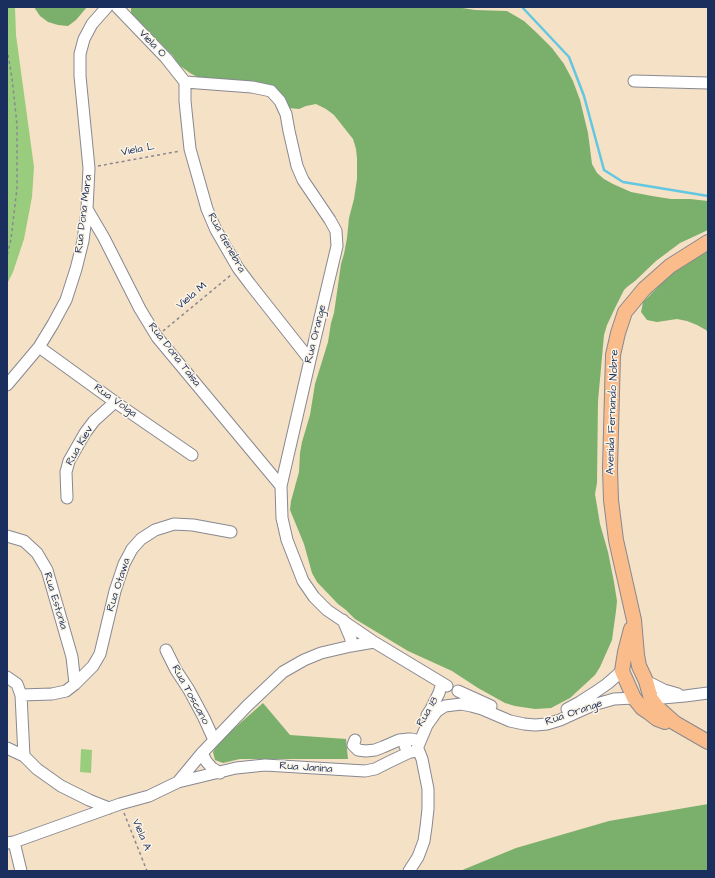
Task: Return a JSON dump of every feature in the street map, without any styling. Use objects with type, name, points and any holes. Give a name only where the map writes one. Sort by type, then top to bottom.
[{"type":"main road","name":"Avenida Fernando Nobre","points":[[675,724],[657,707],[651,699],[643,674],[634,620],[616,540],[611,500],[610,469],[614,356],[618,333],[625,312],[644,289],[670,266],[708,242]]},
{"type":"main road","name":"Avenida Fernando Nobre","points":[[622,671],[625,652],[634,620]]},
{"type":"main road","points":[[634,698],[643,674],[630,667],[622,671],[634,698],[642,708],[657,719],[663,722],[675,724],[708,742]]},
{"type":"main road","points":[[634,698],[651,699]]},
{"type":"street","name":"Rua Dona Mara","points":[[7,385],[39,347],[53,324],[66,300],[80,255],[87,209],[90,168],[80,76],[80,54],[84,39],[92,24],[107,7]]},
{"type":"street","name":"Viela O","points":[[117,7],[166,58],[185,82]]},
{"type":"street","points":[[634,81],[708,83]]},
{"type":"street","name":"Rua Genebra","points":[[185,82],[185,101],[190,149],[207,208],[216,230],[238,268],[310,360]]},
{"type":"street","name":"Rua Orange","points":[[185,82],[252,86],[271,91],[280,101],[286,114],[297,166],[303,180],[336,231],[337,246],[281,486],[282,518],[287,540],[303,581],[314,597],[327,610],[374,642]]},
{"type":"street","name":"Rua Dona Taísa","points":[[87,209],[104,238],[140,309],[157,336],[281,486]]},
{"type":"street","name":"Rua Volga","points":[[39,347],[114,402],[192,455]]},
{"type":"street","name":"Rua Kiev","points":[[67,498],[66,472],[69,461],[85,433],[94,421],[114,402]]},
{"type":"street","name":"Rua Otawa","points":[[21,695],[52,694],[66,691],[93,666],[100,654],[115,591],[124,564],[132,549],[142,539],[155,530],[174,524],[193,524],[232,532]]},
{"type":"street","name":"Rua Estonia","points":[[7,536],[24,541],[37,553],[47,570],[72,657],[75,684]]},
{"type":"street","points":[[342,620],[351,639],[351,646]]},
{"type":"street","points":[[22,871],[10,843],[120,804],[149,796],[178,782],[202,752],[283,672],[304,660],[321,653],[374,642]]},
{"type":"street","name":"Rua 18","points":[[374,642],[444,685],[412,746]]},
{"type":"street","name":"Rua Toscano","points":[[166,650],[176,670],[189,690],[214,740]]},
{"type":"street","name":"Rua Orange","points":[[458,691],[500,710],[536,718],[559,713],[580,702],[607,684],[622,671]]},
{"type":"street","points":[[643,674],[664,690],[685,696]]},
{"type":"street","points":[[7,677],[17,684],[21,695],[24,756]]},
{"type":"street","points":[[651,699],[708,693]]},
{"type":"street","name":"Rua Orange","points":[[445,706],[453,704],[471,706],[510,721],[535,725],[547,724],[560,720],[593,705],[614,699],[634,698]]},
{"type":"street","name":"Rua 18","points":[[412,746],[437,710],[445,706]]},
{"type":"street","points":[[355,740],[353,744],[355,747],[358,750],[366,751],[375,750],[399,740],[412,746],[424,770],[428,788],[428,808],[424,841],[418,857],[409,871]]},
{"type":"street","name":"Rua Janina","points":[[178,782],[236,768],[265,765],[365,771],[375,769],[412,746]]},
{"type":"street","points":[[7,748],[24,756],[37,769],[61,786],[109,808]]},
{"type":"street","points":[[202,752],[206,761],[212,768],[220,773]]},
{"type":"path","points":[[7,49],[17,125],[17,188],[14,220],[7,256]]},
{"type":"path","name":"Viela L","points":[[90,168],[190,149]]},
{"type":"path","name":"Viela M","points":[[157,336],[238,268]]},
{"type":"path","name":"Viela A","points":[[120,804],[147,871]]},
{"type":"green space","points":[[7,7],[15,7],[16,35],[34,167],[32,197],[24,239],[13,272],[7,284]]},
{"type":"green space","points":[[34,7],[87,7],[76,20],[68,26],[48,22],[40,16]]},
{"type":"green space","points":[[131,7],[456,7],[475,10],[507,11],[524,21],[538,34],[552,48],[564,64],[573,81],[580,100],[588,133],[592,164],[597,173],[604,179],[631,192],[671,199],[708,201],[708,230],[680,243],[656,261],[624,290],[607,325],[604,335],[598,401],[597,483],[595,494],[617,601],[612,640],[600,667],[595,675],[570,698],[551,708],[535,709],[505,703],[452,671],[408,651],[355,619],[317,582],[312,573],[304,544],[290,510],[299,472],[302,442],[310,415],[315,384],[328,342],[334,313],[349,218],[354,199],[357,179],[357,158],[353,139],[334,115],[316,104],[299,109],[289,108],[268,85],[199,78],[190,73],[179,65],[173,56],[131,13]]},
{"type":"green space","points":[[708,250],[708,333],[706,330],[687,321],[677,319],[657,322],[647,320],[641,312],[643,302],[663,280],[678,268]]},
{"type":"green space","points":[[263,703],[290,735],[346,739],[348,759],[240,759],[223,763],[215,760],[213,752],[217,744]]},
{"type":"green space","points":[[81,749],[92,750],[91,773],[80,772]]},
{"type":"green space","points":[[708,804],[708,871],[460,871],[516,848],[609,821]]},
{"type":"waterway","points":[[522,7],[569,57],[584,96],[604,170],[623,182],[708,196]]}]
